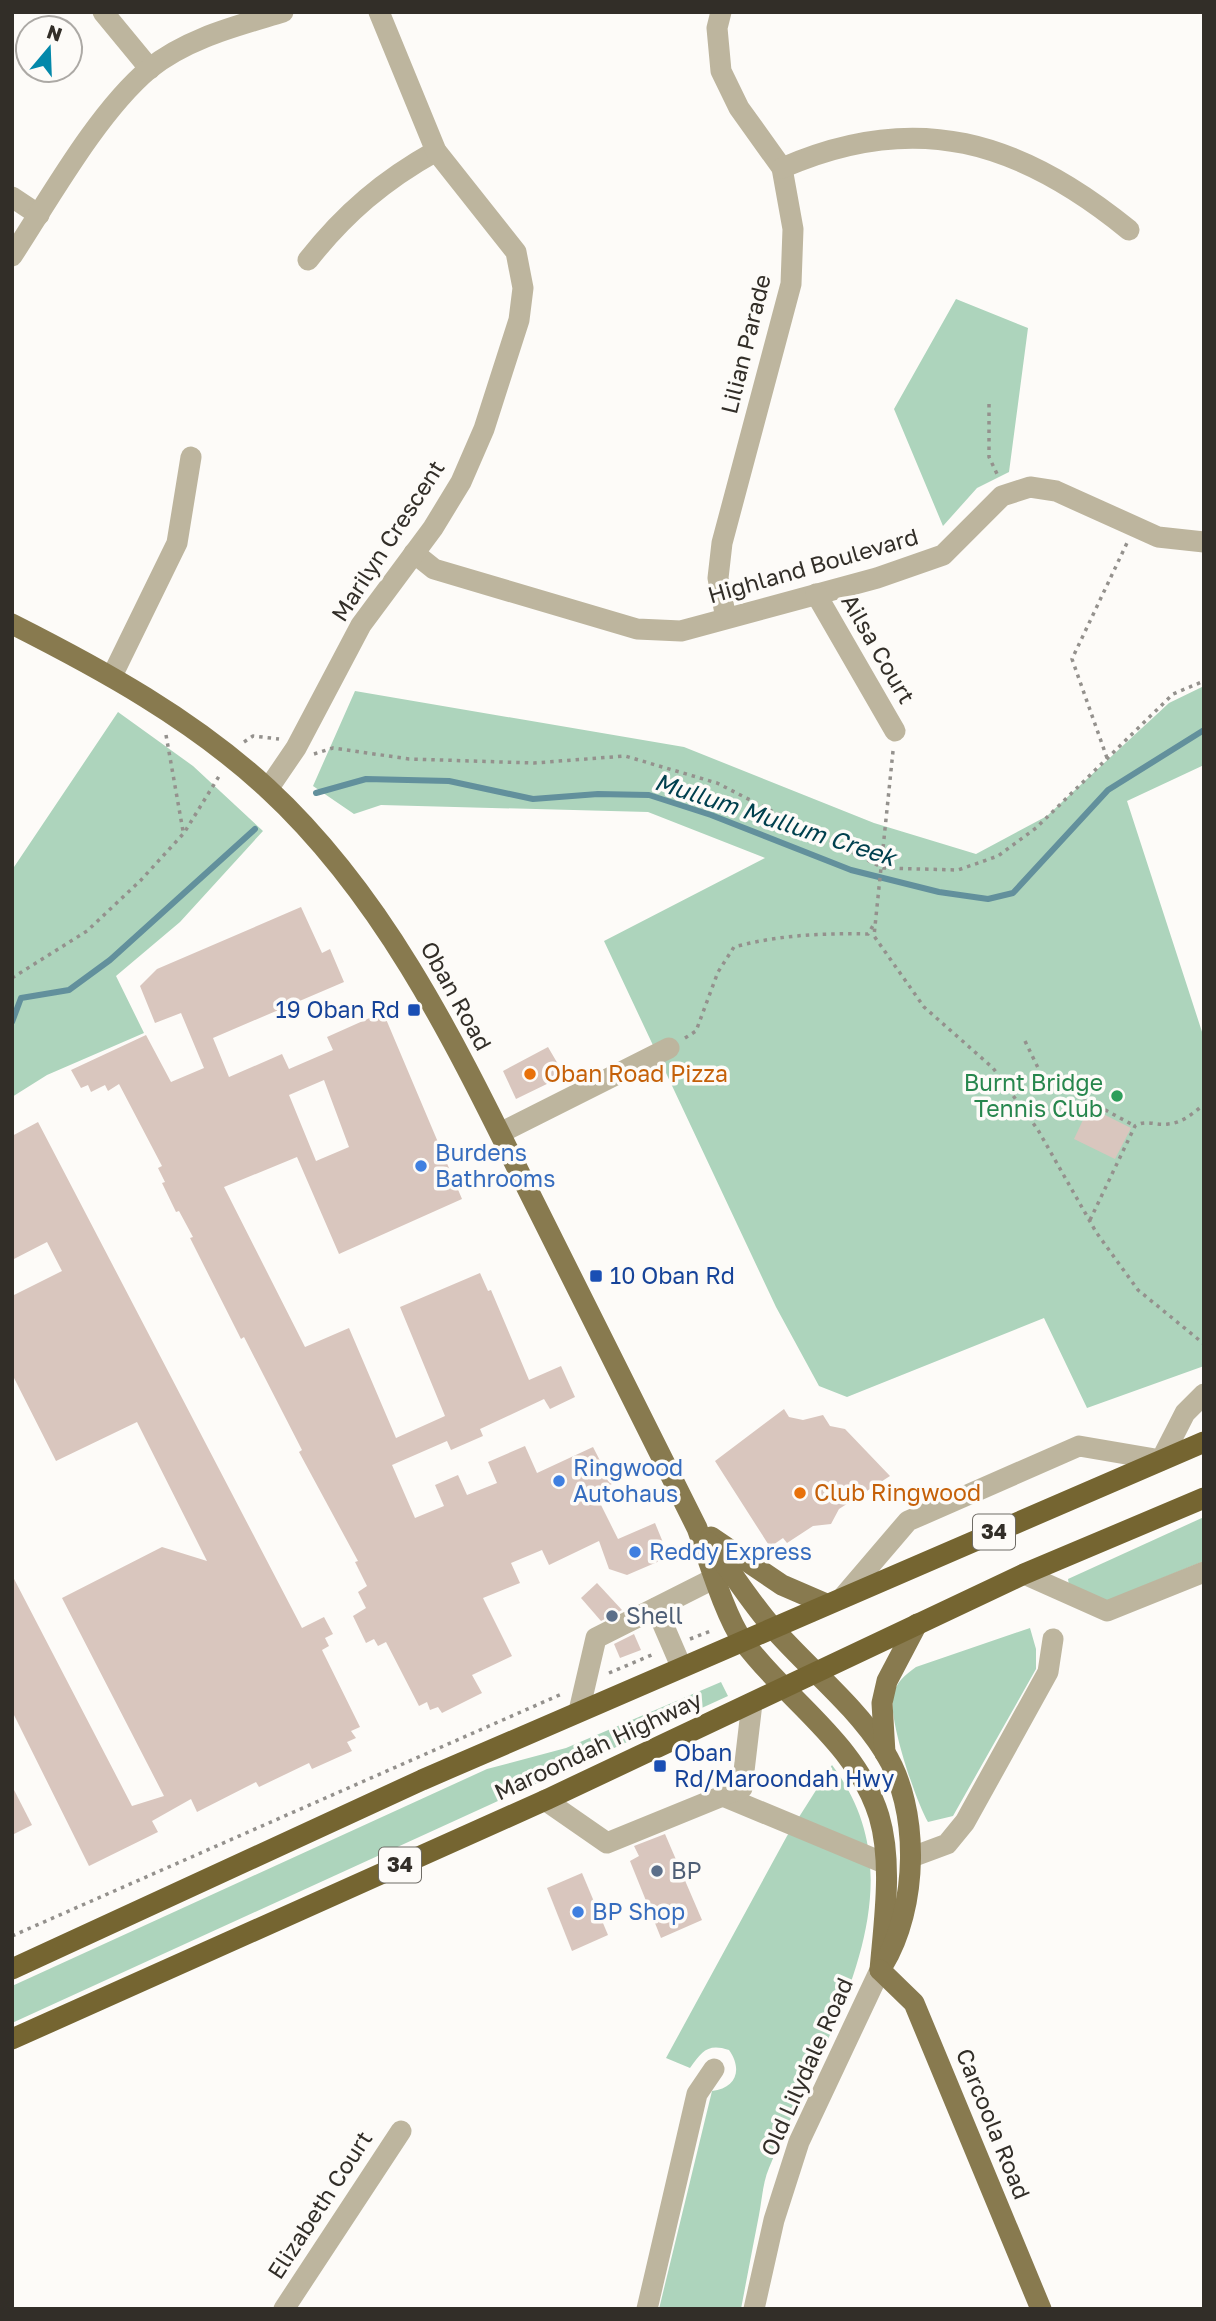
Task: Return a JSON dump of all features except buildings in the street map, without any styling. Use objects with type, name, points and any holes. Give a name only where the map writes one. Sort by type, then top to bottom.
[{"type":"highway","name":"Maroondah Highway","points":[[12,1969],[307,1830],[579,1711],[677,1656],[742,1640],[1204,1443]]},
{"type":"highway","name":"Maroondah Highway","points":[[12,2039],[545,1800],[1024,1574],[1204,1498]]},
{"type":"main road","name":"Oban Road","points":[[12,624],[112,676],[231,756],[268,789],[339,865],[409,962],[500,1133],[697,1528],[742,1640],[786,1688]]},
{"type":"main road","name":"Oban Road","points":[[697,1528],[772,1626],[814,1671]]},
{"type":"main road","points":[[697,1528],[782,1585],[835,1600]]},
{"type":"main road","points":[[885,1753],[882,1703],[887,1681],[917,1624]]},
{"type":"main road","name":"Old Lilydale Road","points":[[814,1671],[885,1753],[901,1796],[912,1857],[899,1933],[880,1970]]},
{"type":"main road","name":"Old Lilydale Road","points":[[786,1688],[833,1736],[856,1770],[879,1817],[884,1863],[880,1970]]},
{"type":"main road","points":[[884,1863],[912,1857]]},
{"type":"main road","name":"Carcoola Road","points":[[880,1970],[914,2003],[1041,2309]]},
{"type":"street","points":[[103,12],[150,69]]},
{"type":"street","points":[[12,256],[100,124],[150,69],[219,32],[283,12]]},
{"type":"street","name":"Marilyn Crescent","points":[[268,789],[296,748],[362,625],[461,482],[484,429],[519,320],[523,288],[516,252],[436,151],[379,12]]},
{"type":"street","name":"Lilian Parade","points":[[721,12],[717,28],[722,71],[739,108],[782,167],[793,229],[791,284],[722,542],[718,578],[726,618]]},
{"type":"street","points":[[782,167],[825,151],[880,139],[958,141],[1021,160],[1053,176],[1093,201],[1129,230]]},
{"type":"street","points":[[308,260],[359,202],[397,173],[436,151]]},
{"type":"street","points":[[12,197],[39,215]]},
{"type":"street","points":[[112,676],[177,543],[191,457]]},
{"type":"street","name":"Highland Boulevard","points":[[414,553],[434,569],[637,629],[681,631],[943,555],[1002,496],[1030,487],[1056,491],[1158,537],[1204,542]]},
{"type":"street","name":"Ailsa Court","points":[[816,594],[895,731]]},
{"type":"street","points":[[500,1133],[669,1048]]},
{"type":"street","points":[[835,1600],[908,1521],[1079,1446],[1161,1461],[1185,1413],[1204,1394]]},
{"type":"street","points":[[1024,1574],[1107,1611],[1204,1572]]},
{"type":"street","points":[[579,1711],[596,1638],[715,1578]]},
{"type":"street","points":[[656,1608],[677,1656]]},
{"type":"street","points":[[912,1857],[947,1844],[965,1822],[1048,1672],[1053,1639]]},
{"type":"street","points":[[545,1800],[607,1843],[742,1788],[752,1703]]},
{"type":"street","points":[[723,1796],[884,1863]]},
{"type":"street","name":"Old Lilydale Road","points":[[754,2309],[774,2220],[799,2142],[880,1970]]},
{"type":"street","points":[[647,2309],[697,2094],[714,2068]]},
{"type":"street","name":"Elizabeth Court","points":[[284,2309],[401,2131]]},
{"type":"path","points":[[989,404],[989,457],[999,478]]},
{"type":"path","points":[[1108,758],[1072,659],[1134,528]]},
{"type":"path","points":[[12,978],[87,931],[141,880],[184,833],[231,756],[247,738],[253,736],[281,740],[312,755],[333,748],[409,759],[534,764],[625,756],[717,783],[883,868],[958,870],[998,856],[1036,828],[1172,694],[1204,681]]},
{"type":"path","points":[[161,707],[184,833]]},
{"type":"path","points":[[895,731],[874,936],[924,1007],[993,1068],[1038,1130],[1090,1221],[1138,1290],[1204,1345]]},
{"type":"path","points":[[669,1048],[696,1031],[718,972],[734,947],[765,938],[812,933],[868,934],[876,920]]},
{"type":"path","points":[[1025,1041],[1042,1076],[1135,1126]]},
{"type":"path","points":[[1090,1221],[1135,1126],[1141,1122],[1168,1124],[1191,1115],[1204,1104]]},
{"type":"path","points":[[12,1936],[586,1683],[677,1656],[711,1631]]},
{"type":"green space","points":[[956,299],[1028,328],[1009,472],[977,488],[943,526],[894,409]]},
{"type":"green space","points":[[1204,686],[1204,765],[1127,801],[1204,1038],[1204,1366],[1087,1408],[1044,1318],[847,1397],[819,1386],[776,1307],[604,941],[765,858],[648,812],[381,805],[354,814],[313,786],[355,691],[684,747],[874,823],[976,854],[1047,816],[1169,703]]},
{"type":"green space","points":[[118,712],[193,766],[263,831],[180,922],[116,976],[144,1033],[47,1075],[12,1097],[12,870]]},
{"type":"green space","points":[[1204,1517],[1204,1561],[1109,1600],[1099,1601],[1069,1585],[1068,1579]]},
{"type":"green space","points":[[1030,1628],[1036,1649],[1036,1669],[953,1816],[928,1822],[910,1779],[899,1741],[893,1707],[896,1687],[916,1667]]},
{"type":"green space","points":[[721,1682],[728,1696],[12,2023],[12,1986],[487,1769],[566,1748]]},
{"type":"green space","points":[[832,1765],[859,1814],[870,1865],[868,1916],[856,1968],[814,2071],[767,2173],[741,2309],[659,2309],[712,2091],[732,2082],[736,2071],[736,2064],[729,2050],[722,2048],[706,2050],[690,2068],[666,2058],[787,1836]]},
{"type":"waterway","name":"Mullum Mullum Creek","points":[[316,793],[366,779],[449,781],[533,799],[598,794],[649,795],[711,815],[851,870],[939,892],[988,899],[1013,893],[1108,790],[1204,730]]},
{"type":"waterway","name":"Mullum Mullum Creek","points":[[12,1022],[21,998],[69,990],[110,960],[255,829]]},
{"type":"place","name":"19 Oban Rd","points":[[414,1010]]},
{"type":"place","name":"Oban Road Pizza","points":[[530,1074]]},
{"type":"place","name":"Burnt Bridge Tennis Club","points":[[1117,1096]]},
{"type":"place","name":"Burdens Bathrooms","points":[[421,1166]]},
{"type":"place","name":"10 Oban Rd","points":[[596,1276]]},
{"type":"place","name":"Ringwood Autohaus","points":[[559,1481]]},
{"type":"place","name":"Club Ringwood","points":[[800,1493]]},
{"type":"place","name":"Reddy Express","points":[[635,1552]]},
{"type":"place","name":"Shell","points":[[612,1616]]},
{"type":"place","name":"Oban Rd/Maroondah Hwy","points":[[660,1766]]},
{"type":"place","name":"BP","points":[[657,1871]]},
{"type":"place","name":"BP Shop","points":[[578,1912]]}]
